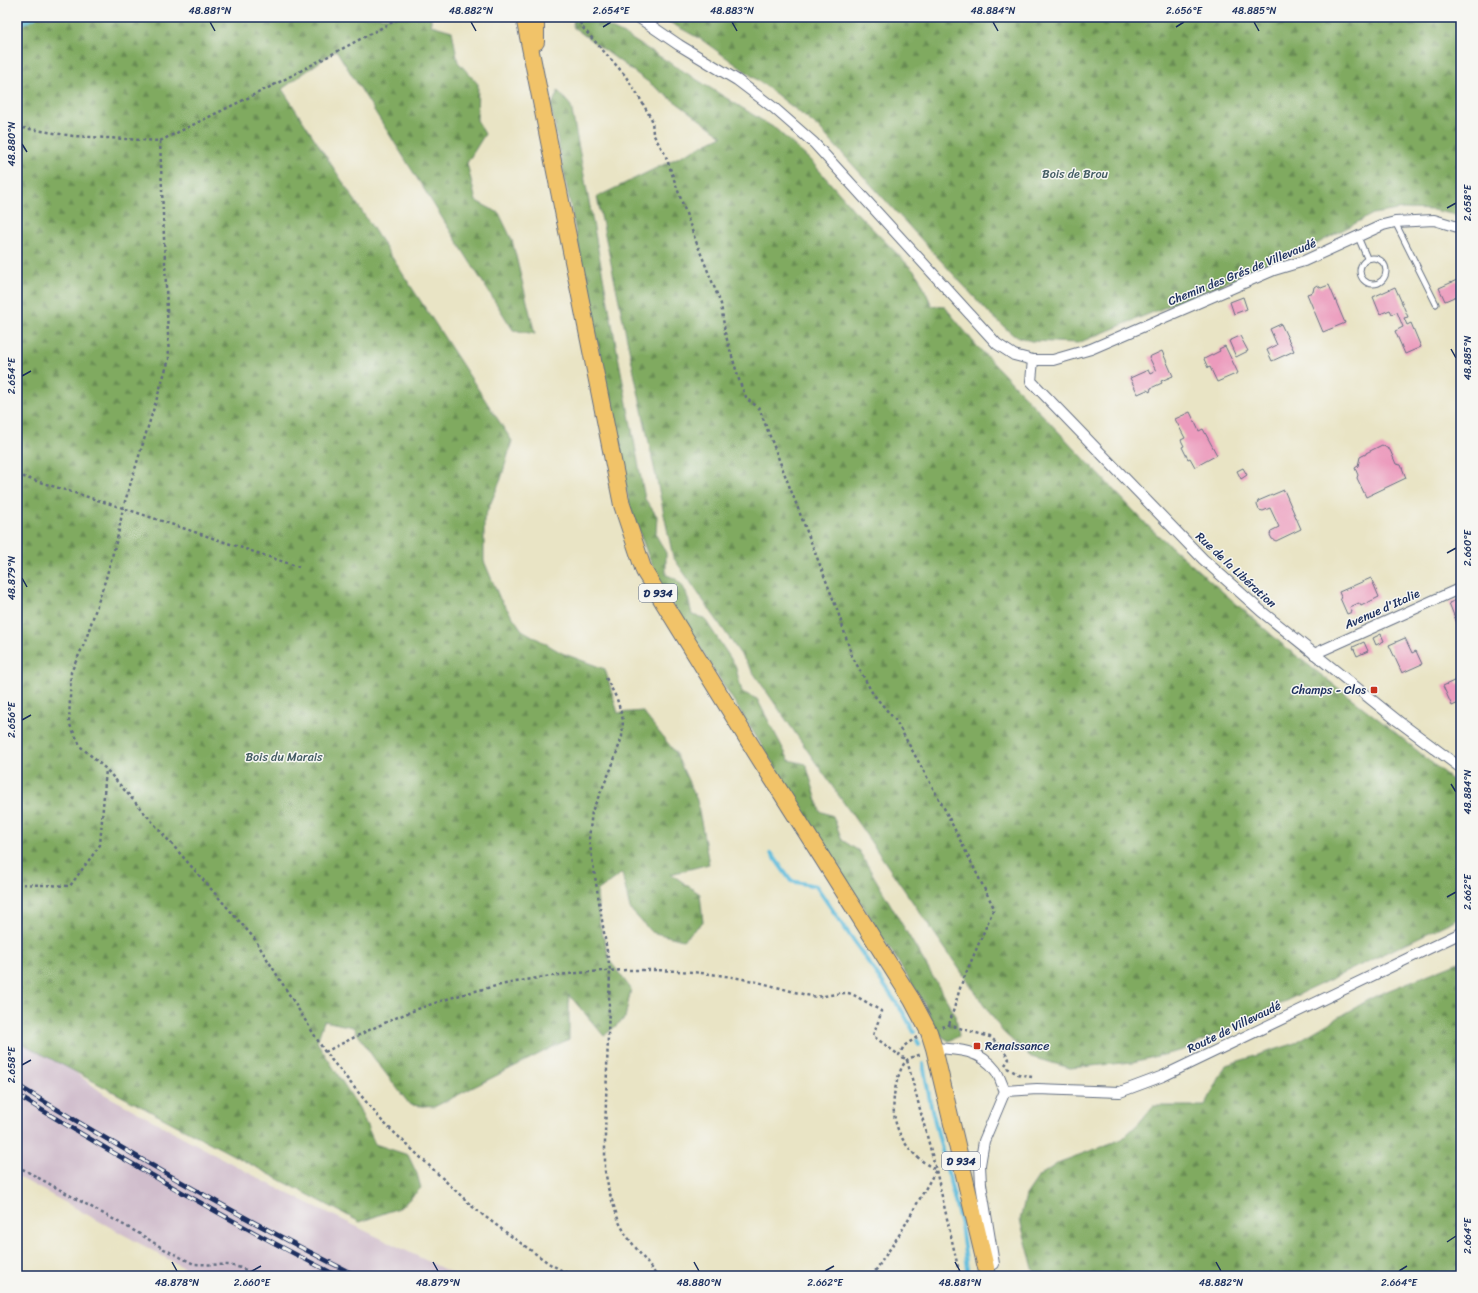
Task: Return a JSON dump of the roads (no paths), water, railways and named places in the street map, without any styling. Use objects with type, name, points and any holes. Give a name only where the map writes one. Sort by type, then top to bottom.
[{"type":"main road","name":"D 934","points":[[524,17],[622,505],[644,571],[912,1000],[929,1032],[993,1272]]},
{"type":"main road","name":"D 934","points":[[536,17],[536,75]]},
{"type":"street","name":"Chemin des Grés de Villevaudé","points":[[638,17],[679,45],[737,80],[774,108],[814,143],[997,344],[1014,354],[1033,360],[1053,360],[1091,350],[1274,270],[1304,261],[1383,225],[1395,222],[1434,220],[1461,228]]},
{"type":"street","name":"Rue de la Libération","points":[[1033,360],[1031,381],[1203,559],[1261,611],[1314,654],[1398,721],[1461,768]]},
{"type":"street","name":"Avenue d'Italie","points":[[1314,654],[1461,588]]},
{"type":"street","name":"Route de Villevaudé","points":[[1005,1091],[1037,1089],[1120,1092],[1138,1086],[1163,1076],[1461,933]]},
{"type":"street","points":[[934,1048],[967,1051],[976,1054],[1001,1069],[1005,1091],[984,1141],[980,1165],[981,1184],[993,1272]]},
{"type":"lane","points":[[1395,222],[1436,304]]},
{"type":"lane","points":[[1358,237],[1367,258]]},
{"type":"lane","points":[[1367,258],[1376,258],[1384,263],[1386,268],[1384,277],[1378,283],[1369,283],[1362,278],[1360,274],[1360,265],[1367,258]]},
{"type":"waterway","points":[[17,25],[35,17]]},
{"type":"waterway","points":[[771,853],[791,881],[816,886],[904,1014],[914,1032]]},
{"type":"waterway","points":[[917,1040],[919,1045]]},
{"type":"waterway","points":[[923,1064],[931,1106],[961,1225],[968,1276]]},
{"type":"railway","points":[[17,1085],[185,1184],[357,1276]]},
{"type":"railway","points":[[17,1095],[176,1189],[256,1234],[338,1276]]},
{"type":"place","name":"Champs - Clos","points":[[1374,690]]},
{"type":"place","name":"Renaissance","points":[[977,1046]]},
{"type":"park label","name":"Bois de Brou","points":[[1075,174]]},
{"type":"park label","name":"Bois du Marais","points":[[284,757]]}]
